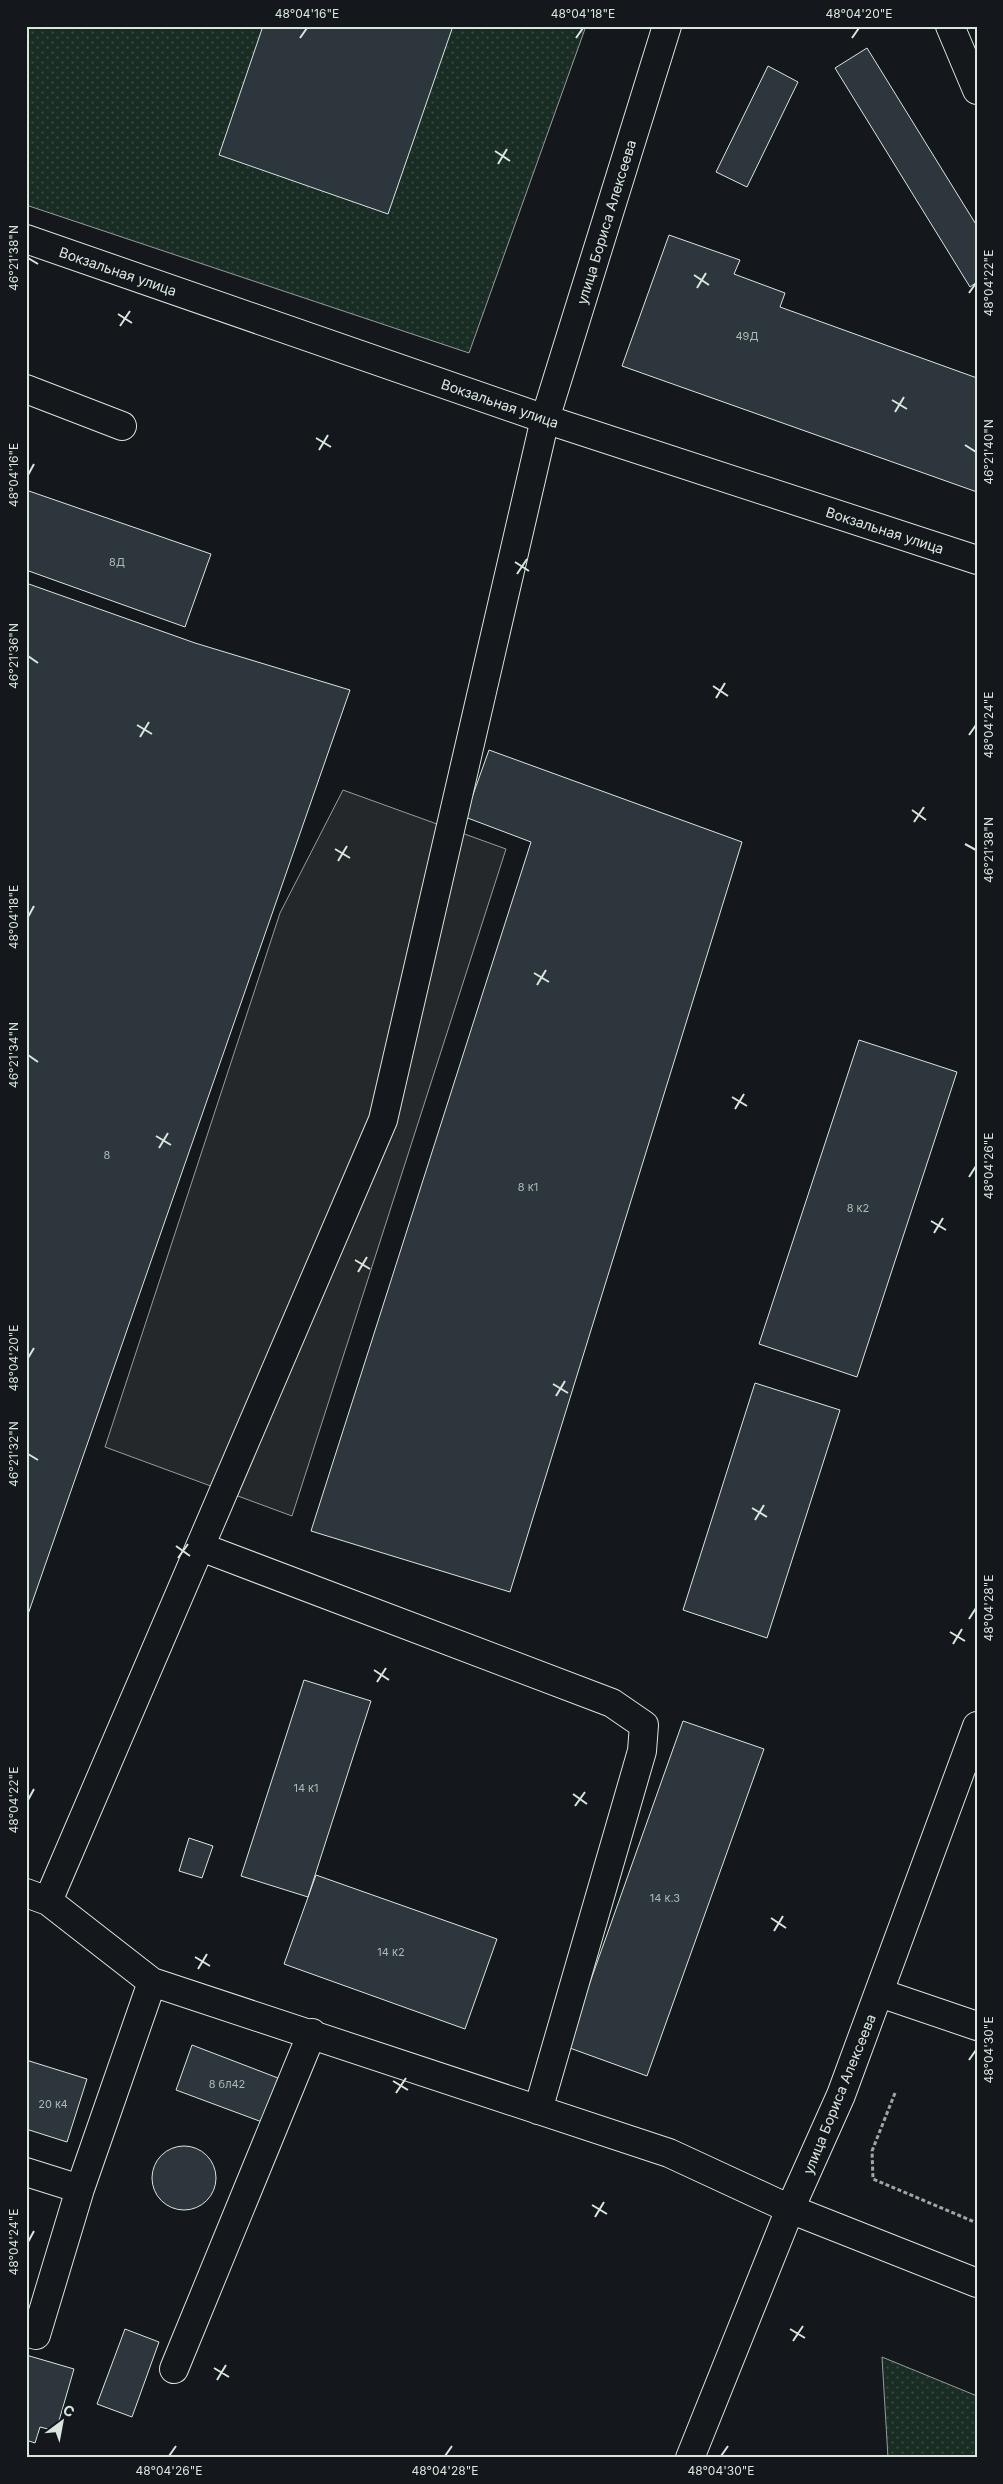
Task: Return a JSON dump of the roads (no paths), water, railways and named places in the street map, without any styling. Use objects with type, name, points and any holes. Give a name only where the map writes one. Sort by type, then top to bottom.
[{"type":"main road","name":"улица Бориса Алексеева","points":[[37,1897],[201,1547],[383,1120],[545,419],[667,26]]},
{"type":"main road","points":[[950,26],[977,90]]},
{"type":"main road","name":"Вокзальная улица","points":[[26,239],[545,419],[977,560]]},
{"type":"main road","points":[[26,389],[122,426]]},
{"type":"main road","points":[[201,1547],[612,1704],[644,1725],[642,1751],[538,2110]]},
{"type":"main road","name":"улица Бориса Алексеева","points":[[690,2458],[790,2209],[841,2095],[977,1726]]},
{"type":"main road","points":[[37,1897],[152,1982],[312,2033],[669,2153],[790,2209],[977,2283]]},
{"type":"main road","points":[[26,2332],[36,2335],[80,2188],[152,1982]]},
{"type":"main road","points":[[880,1993],[977,2026]]},
{"type":"main road","points":[[174,2369],[312,2033]]},
{"type":"main road","points":[[26,2172],[80,2188]]}]
